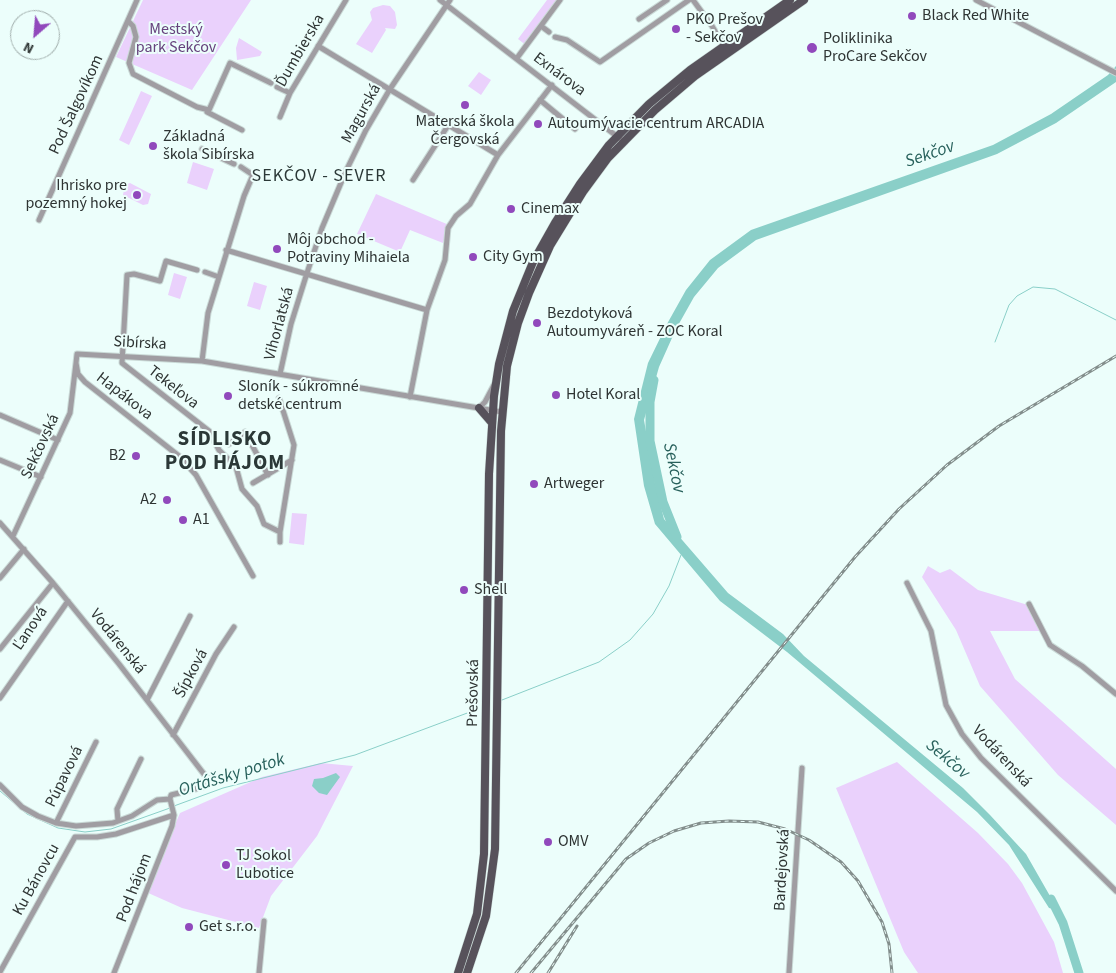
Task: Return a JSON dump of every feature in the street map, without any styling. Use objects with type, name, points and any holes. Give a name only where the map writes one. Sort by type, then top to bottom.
[{"type":"main road","points":[[620,139],[726,49],[790,0]]},
{"type":"main road","points":[[620,139],[624,129],[668,88],[804,0]]},
{"type":"main road","name":"Prešovská","points":[[458,973],[476,914],[484,854],[488,502],[492,411],[496,381],[513,311],[533,262],[566,204],[609,145],[620,139]]},
{"type":"main road","name":"Prešovská","points":[[468,973],[486,916],[495,849],[502,412],[507,366],[529,293],[540,266],[584,192],[620,139]]},
{"type":"main road","points":[[479,408],[492,423]]},
{"type":"street","name":"Pod Šalgovíkom","points":[[39,220],[137,0]]},
{"type":"street","name":"Ďumbierska","points":[[280,116],[290,93],[346,0]]},
{"type":"street","points":[[440,0],[448,2],[517,58]]},
{"type":"street","name":"Exnárova","points":[[560,0],[517,58],[620,139]]},
{"type":"street","points":[[639,19],[667,0]]},
{"type":"street","name":"Exnárova","points":[[555,37],[567,40],[600,62],[689,0]]},
{"type":"street","points":[[693,0],[726,49]]},
{"type":"street","points":[[976,0],[1116,73]]},
{"type":"street","name":"Magurská","points":[[307,274],[322,228],[366,130],[390,89],[448,2]]},
{"type":"street","points":[[128,21],[133,26],[136,37],[129,63],[133,74],[241,130]]},
{"type":"street","name":"Exnárova","points":[[541,26],[549,32]]},
{"type":"street","points":[[318,46],[498,155]]},
{"type":"street","points":[[207,112],[213,104],[230,63],[271,83]]},
{"type":"street","points":[[410,397],[427,310],[445,260],[448,228],[456,216],[470,204],[498,155],[552,85]]},
{"type":"street","points":[[277,86],[290,93]]},
{"type":"street","points":[[540,100],[576,128]]},
{"type":"street","points":[[413,180],[449,124]]},
{"type":"street","points":[[609,145],[608,128],[624,129]]},
{"type":"street","points":[[202,149],[234,164]]},
{"type":"street","points":[[202,361],[208,313],[226,250],[253,175],[241,167]]},
{"type":"street","points":[[226,250],[307,274]]},
{"type":"street","points":[[122,356],[126,277],[130,274],[160,282],[166,261],[197,270]]},
{"type":"street","points":[[205,272],[219,277]]},
{"type":"street","name":"Vihorlatská","points":[[427,310],[307,274],[291,324],[280,374],[502,412]]},
{"type":"street","name":"Sibírska","points":[[76,363],[77,354],[122,356],[202,361],[280,374]]},
{"type":"street","name":"Tekeľova","points":[[122,356],[122,363],[126,368],[209,432],[219,450],[236,467],[242,489],[257,506],[264,524],[280,532]]},
{"type":"street","name":"Sekčovská","points":[[13,536],[70,413],[76,363]]},
{"type":"street","name":"Hapákova","points":[[76,363],[78,374],[85,382],[179,456],[196,475],[253,576]]},
{"type":"street","points":[[479,408],[485,402],[496,381]]},
{"type":"street","points":[[279,398],[292,433],[294,445],[280,542]]},
{"type":"street","points":[[0,415],[58,440]]},
{"type":"street","points":[[229,444],[245,432],[268,475]]},
{"type":"street","points":[[0,460],[41,478]]},
{"type":"street","points":[[253,483],[292,460]]},
{"type":"street","name":"Vodárenská","points":[[0,523],[68,601],[147,700],[207,781],[203,787],[174,793],[170,801]]},
{"type":"street","points":[[0,578],[24,549]]},
{"type":"street","points":[[0,649],[53,583]]},
{"type":"street","name":"Vodárenská","points":[[907,583],[931,631],[946,706],[962,734],[981,758],[1116,891]]},
{"type":"street","name":"Ľanová","points":[[0,698],[68,601]]},
{"type":"street","points":[[1029,604],[1050,646],[1082,666],[1116,694]]},
{"type":"street","points":[[147,700],[190,616]]},
{"type":"street","name":"Šípková","points":[[173,735],[234,627]]},
{"type":"street","points":[[0,685],[5,691]]},
{"type":"street","name":"Púpavová","points":[[56,823],[96,742]]},
{"type":"street","points":[[118,821],[117,810],[140,759]]},
{"type":"street","name":"Bardejovská","points":[[789,973],[802,768]]},
{"type":"street","points":[[0,785],[22,807],[56,823],[76,826],[118,821],[132,816],[157,800],[170,801],[174,813]]},
{"type":"street","name":"Ku Bánovcu","points":[[0,972],[75,837],[97,837],[116,834],[174,813]]},
{"type":"street","name":"Pod hájom","points":[[114,973],[168,838],[174,813]]},
{"type":"street","points":[[259,973],[264,921]]},
{"type":"green space","name":"Mestský park Sekčov","points":[[143,0],[251,0],[192,90],[116,57]]},
{"type":"green space","points":[[547,0],[562,0],[527,46],[518,39]]},
{"type":"green space","points":[[383,5],[390,6],[395,12],[397,25],[395,29],[385,28],[386,30],[372,53],[356,44],[372,20],[370,12],[373,8]]},
{"type":"green space","points":[[239,38],[262,52],[260,56],[237,60],[236,48]]},
{"type":"green space","points":[[479,72],[491,80],[481,95],[468,86]]},
{"type":"green space","points":[[141,91],[152,96],[129,145],[119,140]]},
{"type":"green space","points":[[193,162],[214,169],[207,190],[187,183]]},
{"type":"green space","name":"Ihrisko pre pozemný hokej","points":[[130,183],[151,194],[148,204],[143,205],[123,195],[125,185]]},
{"type":"green space","points":[[376,194],[449,225],[443,243],[410,230],[400,252],[357,234]]},
{"type":"green space","points":[[174,273],[187,277],[180,299],[168,295]]},
{"type":"green space","points":[[254,282],[267,286],[260,310],[247,306]]},
{"type":"green space","points":[[292,513],[307,514],[304,545],[289,543]]},
{"type":"green space","points":[[928,566],[940,573],[950,569],[978,590],[1028,605],[1042,628],[1039,631],[990,631],[1015,679],[1116,769],[1116,825],[1058,775],[980,686],[956,630],[922,577]]},
{"type":"green space","points":[[897,762],[978,833],[1008,864],[1022,883],[1054,942],[1063,973],[918,973],[904,952],[836,788]]},
{"type":"green space","name":"TJ Sokol Ľubotice","points":[[321,763],[353,766],[317,836],[271,896],[259,928],[182,908],[146,892],[180,813],[262,777]]},
{"type":"water","points":[[1116,66],[1116,82],[1056,123],[997,154],[756,240],[718,268],[694,297],[676,329],[659,367],[644,420],[655,483],[664,519],[728,593],[783,634],[804,656],[963,788],[1026,854],[1058,910],[1049,908],[1009,845],[977,812],[787,652],[720,601],[655,524],[644,486],[634,419],[648,363],[686,290],[710,260],[751,230],[993,145],[1051,114],[1108,75]]},
{"type":"water","points":[[336,773],[340,777],[327,795],[319,793],[312,786],[314,779]]},
{"type":"waterway","points":[[995,342],[1009,305],[1017,296],[1033,287],[1055,289],[1116,320]]},
{"type":"waterway","name":"Sekčov","points":[[654,380],[650,402],[650,441],[663,502],[677,537]]},
{"type":"waterway","name":"Ortášsky potok","points":[[502,700],[599,662],[630,640],[653,614],[669,586],[681,555]]},
{"type":"waterway","name":"Ortášsky potok","points":[[174,806],[223,788],[355,755],[478,709]]},
{"type":"waterway","name":"Ortášsky potok","points":[[0,791],[27,814],[58,828],[85,832],[111,829],[170,808]]},
{"type":"waterway","name":"Sekčov","points":[[1051,899],[1063,923],[1079,973]]},
{"type":"railway","points":[[516,973],[855,557],[899,509],[947,465],[999,426],[1116,356]]},
{"type":"railway","points":[[531,973],[626,859],[649,843],[674,831],[701,823],[729,821],[758,822],[785,829],[809,840],[841,862],[858,881],[882,922],[889,944],[892,973]]},
{"type":"railway","points":[[548,973],[577,926]]},
{"type":"place","name":"Black Red White","points":[[912,16]]},
{"type":"place","name":"PKO Prešov - Sekčov","points":[[676,29]]},
{"type":"place","name":"Poliklinika ProCare Sekčov","points":[[812,48]]},
{"type":"place","name":"Materská škola Čergovská","points":[[465,105]]},
{"type":"place","name":"Autoumývacie centrum ARCADIA","points":[[538,124]]},
{"type":"place","name":"Základná škola Sibírska","points":[[153,146]]},
{"type":"place","name":"Ihrisko pre pozemný hokej","points":[[137,195]]},
{"type":"place","name":"Cinemax","points":[[511,209]]},
{"type":"place","name":"Môj obchod - Potraviny Mihaiela","points":[[277,249]]},
{"type":"place","name":"City Gym","points":[[473,257]]},
{"type":"place","name":"Bezdotyková Autoumyváreň - ZOC Koral","points":[[537,323]]},
{"type":"place","name":"Hotel Koral","points":[[556,395]]},
{"type":"place","name":"Sloník - súkromné detské centrum","points":[[228,396]]},
{"type":"place","name":"B2","points":[[136,456]]},
{"type":"place","name":"Artweger","points":[[534,484]]},
{"type":"place","name":"A2","points":[[167,500]]},
{"type":"place","name":"A1","points":[[183,520]]},
{"type":"place","name":"Shell","points":[[464,590]]},
{"type":"place","name":"OMV","points":[[548,842]]},
{"type":"place","name":"TJ Sokol Ľubotice","points":[[226,865]]},
{"type":"place","name":"Get s.r.o.","points":[[189,927]]},
{"type":"district","name":"SEKČOV - SEVER","points":[[319,177]]},
{"type":"district","name":"SÍDLISKO POD HÁJOM","points":[[225,452]]}]
